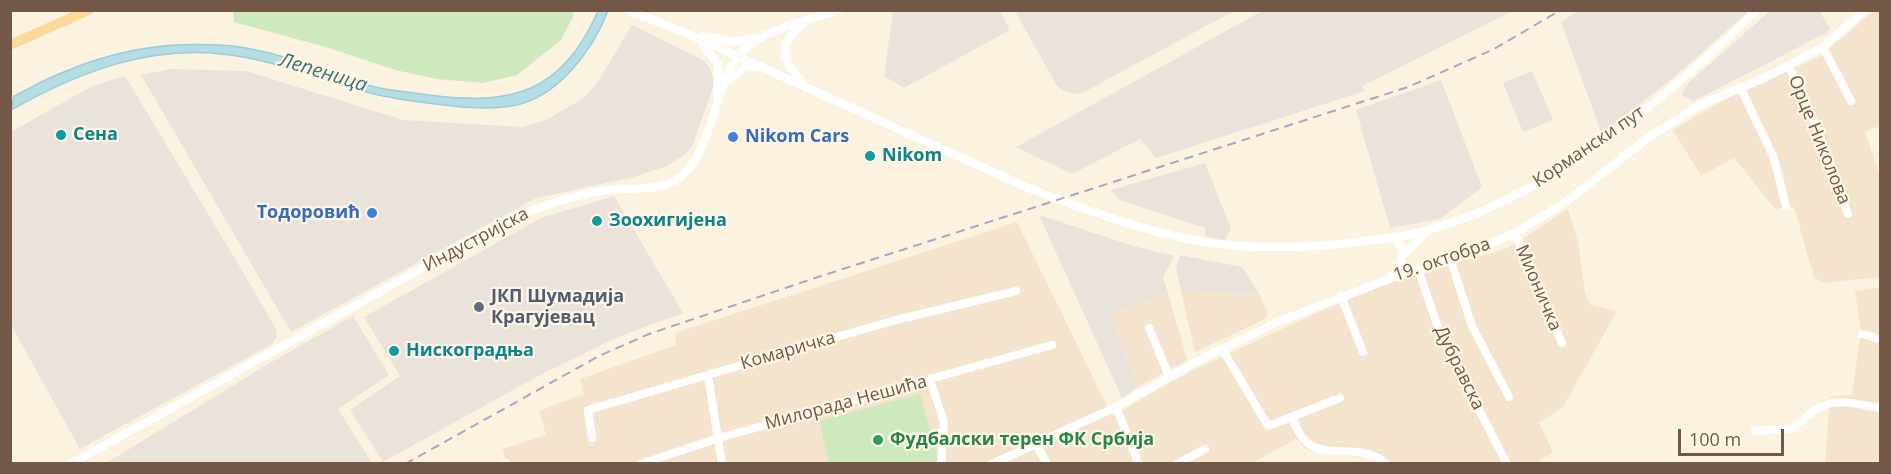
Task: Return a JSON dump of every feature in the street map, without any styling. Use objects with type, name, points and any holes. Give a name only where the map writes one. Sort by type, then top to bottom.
[{"type":"main road","points":[[10,45],[89,10]]},
{"type":"street","points":[[631,12],[663,24],[680,26],[703,36],[731,42],[769,35],[839,10]]},
{"type":"street","name":"Кормански пут","points":[[663,24],[1026,187],[1079,208],[1163,234],[1245,247],[1306,247],[1392,237],[1429,229],[1516,194],[1568,166],[1641,114],[1757,10]]},
{"type":"street","name":"19. октобра","points":[[992,464],[1116,407],[1222,349],[1341,296],[1415,270],[1451,261],[1515,232],[1563,204],[1648,138],[1700,105],[1823,47],[1864,10]]},
{"type":"street","points":[[807,87],[789,67],[784,50],[793,31],[811,19]]},
{"type":"street","points":[[691,35],[708,49],[718,64],[716,104]]},
{"type":"street","points":[[737,57],[769,35]]},
{"type":"street","points":[[1823,47],[1851,101]]},
{"type":"street","name":"Индустријска","points":[[71,464],[507,221],[540,207],[583,194],[660,185],[674,181],[694,161],[737,57]]},
{"type":"street","name":"Орце Николова","points":[[1788,65],[1807,102],[1816,132],[1848,214]]},
{"type":"street","points":[[724,85],[734,74],[747,67],[761,67]]},
{"type":"street","points":[[1740,87],[1774,158],[1786,206]]},
{"type":"street","points":[[1392,278],[1416,239],[1429,229]]},
{"type":"street","name":"Мионичка","points":[[1515,232],[1562,344]]},
{"type":"street","points":[[1392,237],[1398,241],[1402,259],[1415,270]]},
{"type":"street","points":[[1451,261],[1472,326],[1509,397]]},
{"type":"street","name":"Дубравска","points":[[1415,270],[1441,336],[1507,464]]},
{"type":"street","name":"Комаричка","points":[[592,438],[588,410],[892,321],[1016,291]]},
{"type":"street","points":[[1341,296],[1364,352]]},
{"type":"street","points":[[1149,328],[1169,376]]},
{"type":"street","points":[[1862,334],[1881,339]]},
{"type":"street","name":"Милорада Нешића","points":[[641,464],[719,438],[1052,345]]},
{"type":"street","points":[[1222,349],[1268,426],[1340,398]]},
{"type":"street","points":[[708,376],[722,464]]},
{"type":"street","points":[[930,380],[944,422],[941,464]]},
{"type":"street","points":[[1755,431],[1792,429],[1816,407],[1845,401],[1881,408]]},
{"type":"street","points":[[1116,407],[1139,464]]},
{"type":"street","points":[[1292,417],[1297,433],[1307,447],[1328,452],[1375,454],[1387,464]]},
{"type":"street","points":[[1036,444],[1047,464]]},
{"type":"street","points":[[1177,464],[1205,449]]},
{"type":"shaded area","points":[[893,11],[1000,11],[1010,30],[904,88],[884,76]]},
{"type":"shaded area","points":[[1015,11],[1234,11],[1082,93],[1075,94],[1063,91],[1056,84]]},
{"type":"shaded area","points":[[1262,11],[1513,11],[1362,86],[1365,91],[1156,158],[1140,139],[1072,174],[1016,147]]},
{"type":"shaded area","points":[[1578,11],[1749,11],[1673,78],[1602,134],[1561,22]]},
{"type":"shaded area","points":[[1770,11],[1819,11],[1830,28],[1826,33],[1694,101],[1682,95],[1687,84]]},
{"type":"shaded area","points":[[1874,11],[1880,11],[1880,126],[1865,132],[1880,176],[1880,277],[1824,283],[1814,278],[1794,207],[1775,209],[1734,158],[1701,176],[1673,130],[1724,100],[1819,57]]},
{"type":"shaded area","points":[[632,25],[703,60],[710,68],[714,80],[712,90],[692,147],[684,155],[667,166],[634,177],[536,198],[291,332],[141,75],[170,69],[246,71],[403,120],[522,127],[544,121],[584,98],[596,85]]},
{"type":"shaded area","points":[[1532,71],[1553,120],[1523,132],[1503,83]]},
{"type":"shaded area","points":[[125,76],[240,267],[276,329],[277,337],[272,344],[80,449],[11,325],[11,132],[92,86]]},
{"type":"shaded area","points":[[1441,80],[1482,187],[1440,219],[1390,228],[1356,110]]},
{"type":"shaded area","points":[[1205,163],[1231,229],[1225,240],[1205,236],[1205,228],[1119,200],[1111,190]]},
{"type":"shaded area","points":[[614,196],[683,313],[618,337],[538,376],[383,462],[350,410],[400,376],[364,317],[541,218]]},
{"type":"shaded area","points":[[1568,209],[1578,242],[1585,293],[1591,305],[1617,311],[1563,407],[1539,423],[1553,452],[1539,461],[1540,463],[1379,463],[1373,458],[1323,454],[1304,448],[1296,439],[1251,464],[507,464],[502,449],[546,435],[539,411],[583,394],[580,379],[676,345],[675,333],[1017,222],[1112,416],[1189,372],[1325,309],[1382,285],[1508,248]]},
{"type":"shaded area","points":[[1039,215],[1133,246],[1174,256],[1163,277],[1168,293],[1111,314],[1138,387],[1122,398]]},
{"type":"shaded area","points":[[1180,255],[1242,267],[1260,295],[1181,291],[1176,268]]},
{"type":"shaded area","points":[[1880,287],[1880,463],[1825,464],[1830,397],[1852,395],[1861,330],[1855,291]]},
{"type":"shaded area","points":[[1181,291],[1260,295],[1268,315],[1263,320],[1195,352]]},
{"type":"shaded area","points":[[1168,293],[1187,360],[1138,387],[1111,314]]},
{"type":"shaded area","points":[[353,316],[389,375],[338,409],[372,463],[106,463],[275,360]]},
{"type":"green space","points":[[570,10],[574,15],[561,40],[517,75],[483,83],[437,79],[395,70],[329,48],[234,22],[233,11]]},
{"type":"green space","name":"Фудбалски терен ФК Србија","points":[[920,394],[939,460],[927,464],[829,463],[819,421]]},
{"type":"water","name":"Лепеница","points":[[598,11],[608,11],[583,57],[558,83],[544,93],[512,106],[473,108],[398,99],[258,60],[222,54],[194,53],[166,54],[112,65],[61,85],[11,110],[14,96],[47,79],[98,59],[156,47],[197,44],[259,50],[389,90],[459,98],[510,95],[532,88],[551,76],[568,60],[584,38]]},
{"type":"railway","points":[[405,464],[599,356],[649,334],[815,278],[1408,87],[1492,50],[1561,10]]},
{"type":"place","name":"Сена","points":[[61,135]]},
{"type":"place","name":"Nikom Cars","points":[[733,137]]},
{"type":"place","name":"Nikom","points":[[870,156]]},
{"type":"place","name":"Тодоровић","points":[[372,213]]},
{"type":"place","name":"Зоохигијена","points":[[597,221]]},
{"type":"place","name":"ЈКП Шумадија Крагујевац","points":[[479,307]]},
{"type":"place","name":"Нискоградња","points":[[394,351]]},
{"type":"place","name":"Фудбалски терен ФК Србија","points":[[878,440]]}]
